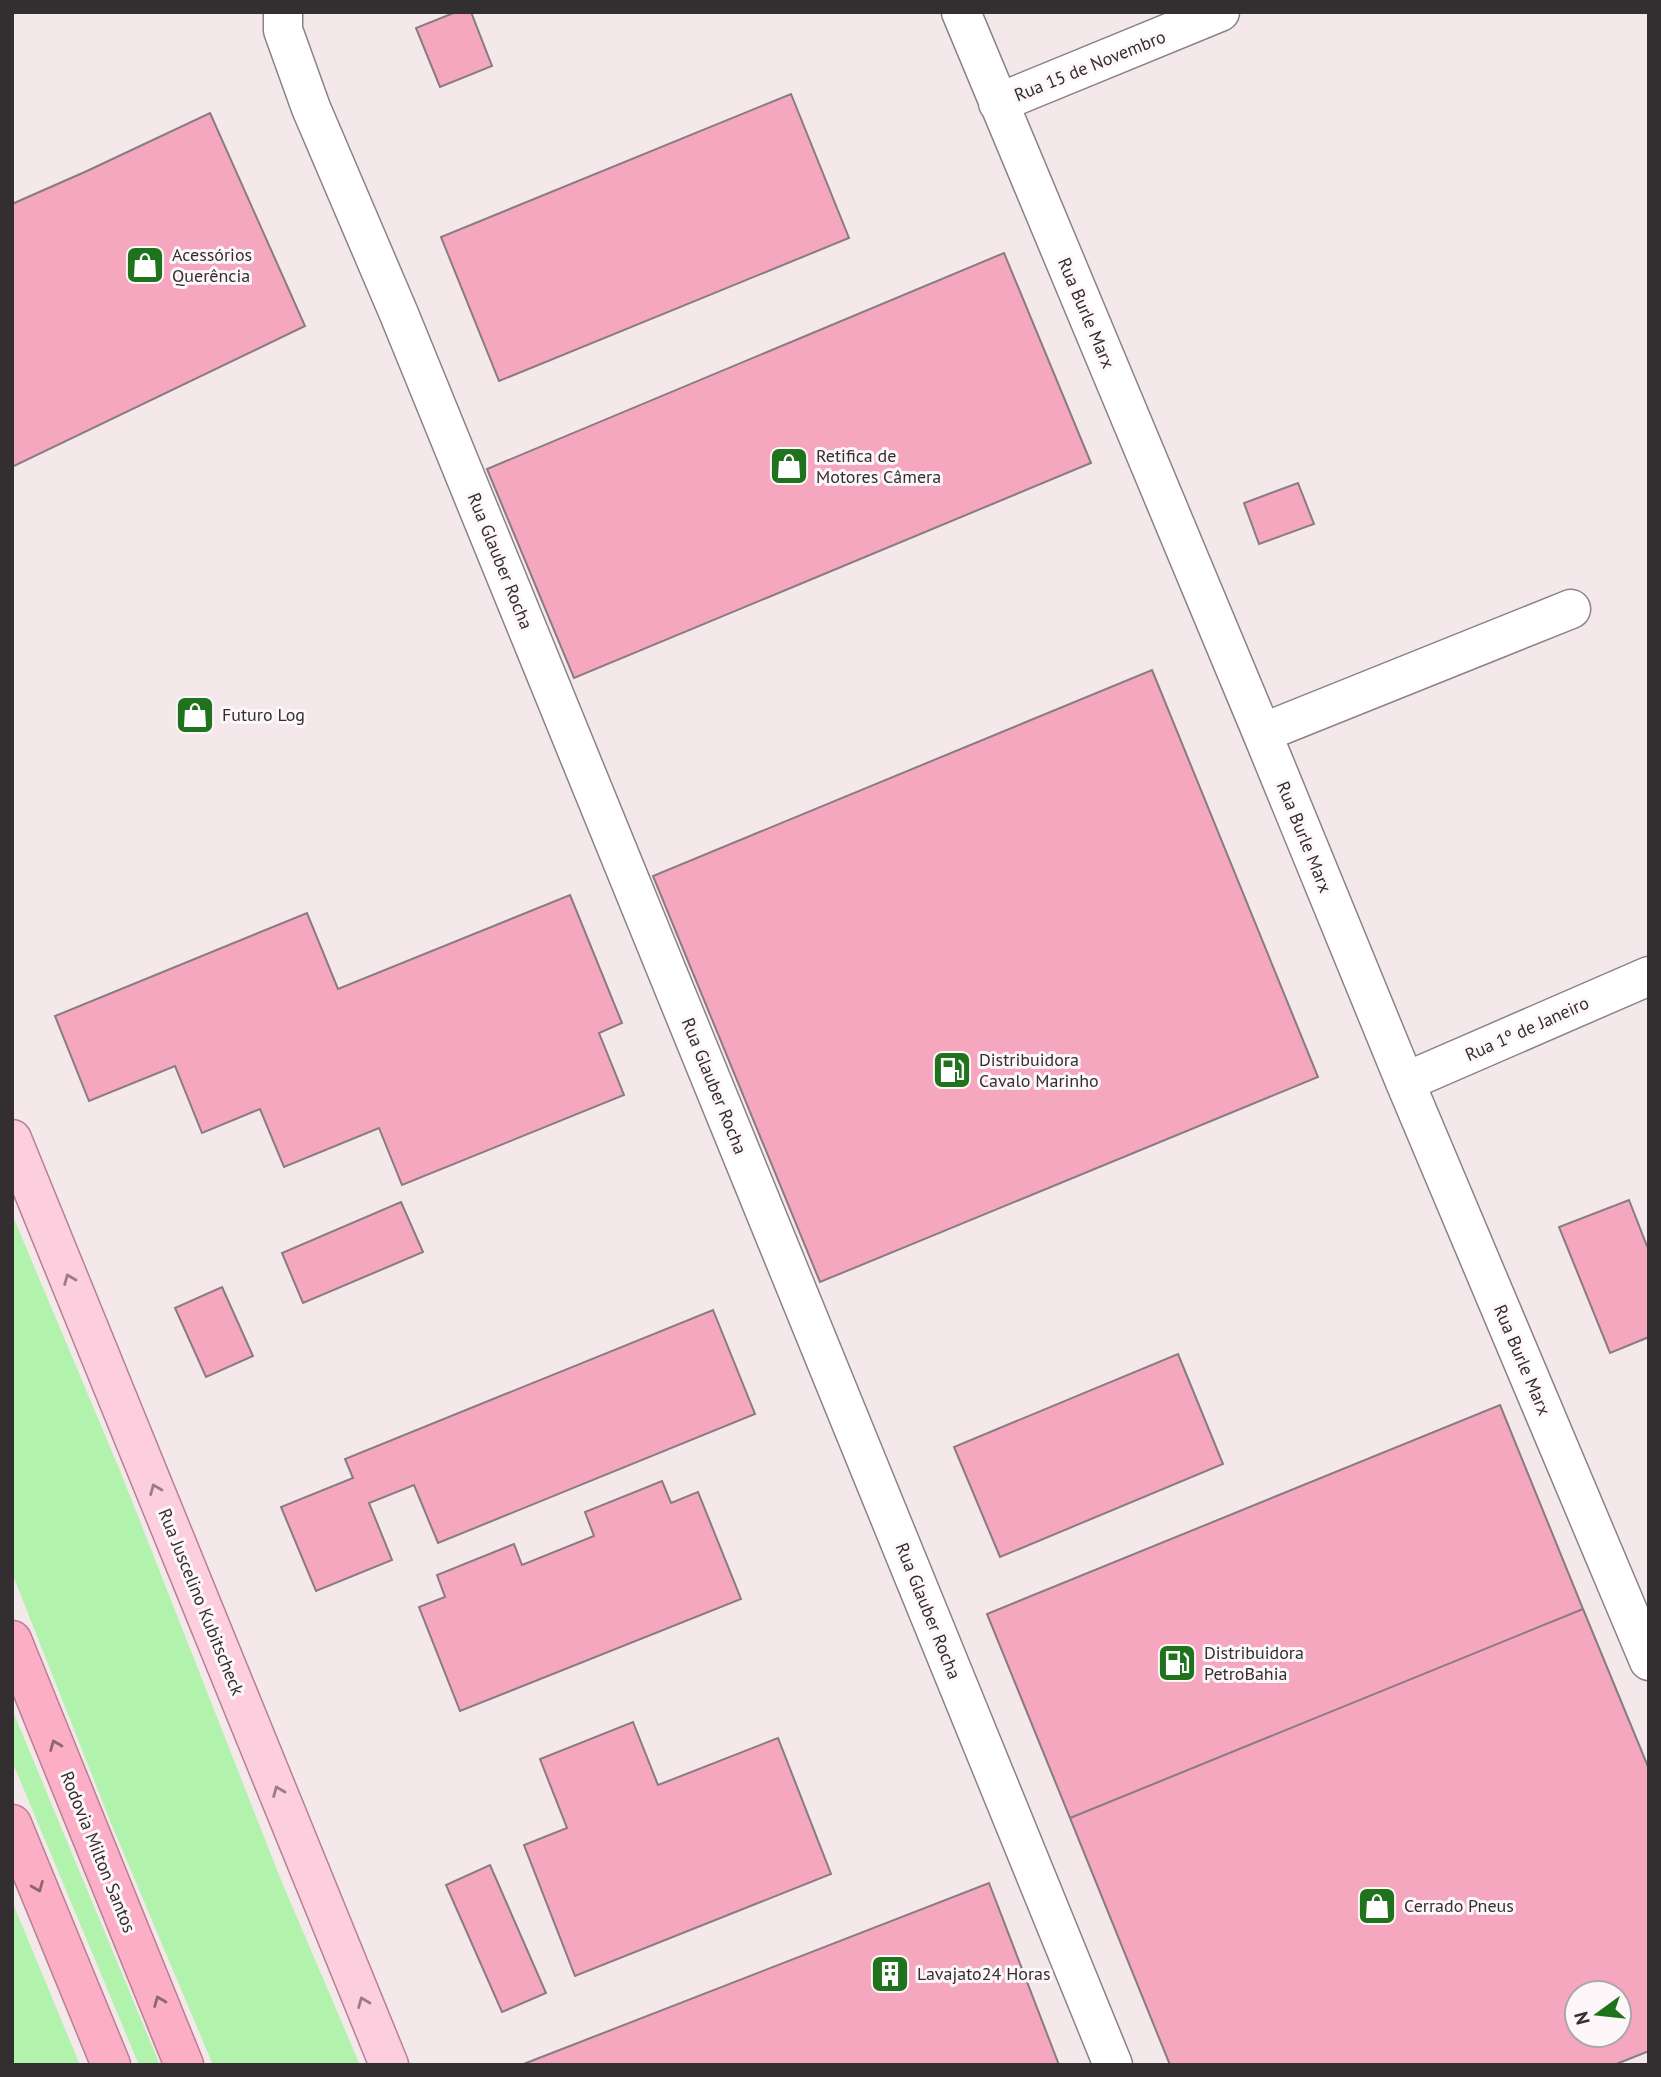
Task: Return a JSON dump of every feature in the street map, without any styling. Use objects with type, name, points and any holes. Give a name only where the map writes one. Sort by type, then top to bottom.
[{"type":"highway","name":"Rodovia Milton Santos","points":[[12,1640],[184,2065]]},
{"type":"highway","points":[[12,1824],[111,2065]]},
{"type":"main road","name":"Rua Juscelino Kubitscheck","points":[[12,1139],[389,2065]]},
{"type":"street","name":"Rua Glauber Rocha","points":[[283,12],[283,30],[311,108],[399,314],[1113,2065]]},
{"type":"street","name":"Rua Burle Marx","points":[[961,12],[1405,1082],[1649,1661]]},
{"type":"street","name":"Rua 15 de Novembro","points":[[998,103],[1220,12]]},
{"type":"street","points":[[1262,733],[1571,609]]},
{"type":"street","name":"Rua 1º de Janeiro","points":[[1405,1082],[1649,976]]},
{"type":"green space","points":[[12,1214],[121,1473],[281,1880],[360,2065],[213,2065],[111,1823],[12,1573]]},
{"type":"green space","points":[[12,1709],[160,2065],[139,2065],[12,1761]]},
{"type":"green space","points":[[12,1901],[80,2065],[12,2065]]},
{"type":"building","points":[[456,12],[471,12],[492,66],[440,87],[416,28]]},
{"type":"building","points":[[791,94],[849,238],[499,381],[441,237]]},
{"type":"building","name":"Acessórios Querência","points":[[210,113],[305,326],[12,467],[12,204]]},
{"type":"building","name":"Retifica de Motores Câmera","points":[[1004,253],[1091,463],[574,678],[487,469]]},
{"type":"building","points":[[1298,483],[1314,524],[1259,544],[1244,503]]},
{"type":"building","points":[[1152,670],[1318,1077],[820,1282],[653,876]]},
{"type":"building","points":[[570,895],[622,1023],[599,1033],[624,1095],[402,1185],[379,1128],[284,1167],[260,1109],[202,1133],[175,1066],[89,1101],[55,1016],[307,913],[338,989]]},
{"type":"building","points":[[1629,1200],[1647,1246],[1649,1245],[1649,1337],[1610,1353],[1559,1227]]},
{"type":"building","points":[[401,1202],[423,1252],[303,1303],[282,1253]]},
{"type":"building","points":[[222,1287],[253,1356],[206,1377],[175,1308]]},
{"type":"building","points":[[713,1310],[755,1414],[438,1543],[414,1485],[369,1503],[392,1560],[316,1591],[281,1507],[353,1478],[345,1459]]},
{"type":"building","points":[[1178,1354],[1223,1464],[1000,1557],[954,1447]]},
{"type":"building","points":[[1500,1405],[1583,1609],[1070,1818],[987,1614]]},
{"type":"building","points":[[662,1481],[671,1503],[698,1492],[741,1599],[460,1711],[419,1607],[445,1597],[437,1575],[514,1544],[522,1565],[594,1536],[585,1512]]},
{"type":"building","name":"Cerrado Pneus","points":[[1583,1609],[1649,1769],[1649,2051],[1614,2065],[1170,2065],[1070,1818]]},
{"type":"building","points":[[633,1722],[658,1785],[778,1738],[831,1874],[575,1976],[524,1845],[567,1828],[540,1759]]},
{"type":"building","points":[[490,1865],[546,1993],[502,2012],[446,1885]]},
{"type":"building","name":"Lavajato24 Horas","points":[[989,1883],[1059,2065],[521,2065]]},
{"type":"place","name":"Acessórios Querência","points":[[145,265]]},
{"type":"place","name":"Retifica de Motores Câmera","points":[[789,466]]},
{"type":"place","name":"Futuro Log","points":[[195,715]]},
{"type":"place","name":"Distribuidora Cavalo Marinho","points":[[952,1070]]},
{"type":"place","name":"Distribuidora PetroBahia","points":[[1177,1663]]},
{"type":"place","name":"Cerrado Pneus","points":[[1377,1906]]},
{"type":"place","name":"Lavajato24 Horas","points":[[890,1974]]}]
